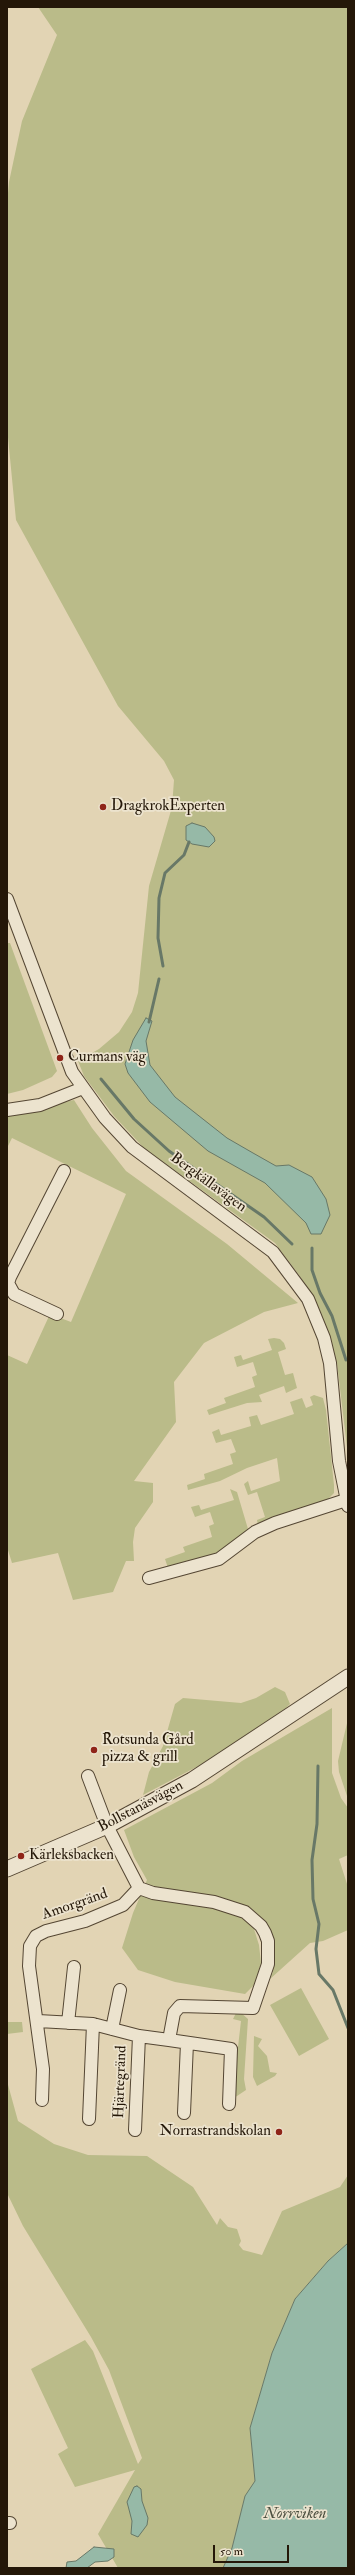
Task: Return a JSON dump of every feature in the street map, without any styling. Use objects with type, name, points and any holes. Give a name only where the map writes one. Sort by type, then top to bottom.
[{"type":"street","name":"Bergkällavägen","points":[[7,899],[72,1072],[105,1118],[132,1147],[273,1252],[308,1299],[324,1338],[330,1363],[339,1461],[347,1503]]},
{"type":"street","points":[[7,1110],[40,1105],[83,1088]]},
{"type":"street","points":[[57,1314],[14,1294],[8,1283],[8,1276],[64,1170]]},
{"type":"street","points":[[149,1578],[220,1559],[255,1532],[347,1503]]},
{"type":"street","name":"Bollstanäsvägen","points":[[7,1868],[107,1826],[192,1780],[348,1677]]},
{"type":"street","points":[[88,1776],[107,1826],[139,1888],[153,1893],[231,1906],[244,1912],[261,1926],[268,1941],[268,1964],[254,2008],[180,2006],[174,2013],[169,2040]]},
{"type":"street","name":"Amorgränd","points":[[42,2100],[43,2069],[38,2021],[28,1958],[33,1940],[46,1930],[80,1922],[123,1905],[139,1888]]},
{"type":"street","points":[[68,2023],[74,1967]]},
{"type":"street","points":[[112,2029],[120,1990]]},
{"type":"street","points":[[38,2021],[93,2024],[139,2036],[231,2049],[229,2104]]},
{"type":"street","points":[[89,2118],[93,2024]]},
{"type":"street","name":"Hjärtegränd","points":[[135,2130],[139,2036]]},
{"type":"street","points":[[184,2113],[187,2043]]},
{"type":"shaded area","points":[[38,7],[348,7],[348,1456],[337,1363],[317,1304],[299,1275],[275,1243],[144,1148],[114,1116],[84,1076],[78,1061],[99,1049],[119,1032],[132,1012],[138,993],[149,886],[172,807],[174,780],[164,761],[118,706],[16,520],[7,427],[7,204],[9,182],[22,121],[57,35]]},
{"type":"shaded area","points":[[7,943],[10,943],[57,1071],[52,1077],[23,1090],[7,1094]]},
{"type":"shaded area","points":[[74,1100],[92,1128],[126,1171],[227,1244],[298,1303],[264,1312],[204,1343],[174,1382],[176,1422],[134,1481],[153,1483],[153,1502],[135,1528],[133,1542],[134,1561],[126,1561],[113,1592],[73,1600],[58,1553],[12,1563],[7,1547],[7,1355],[27,1364],[50,1314],[71,1322],[126,1194],[12,1138],[7,1148],[7,1115]]},
{"type":"shaded area","points":[[268,1339],[280,1339],[284,1343],[286,1349],[278,1352],[285,1375],[293,1373],[297,1388],[286,1393],[284,1386],[259,1395],[262,1402],[247,1403],[209,1415],[207,1410],[226,1403],[224,1398],[255,1387],[252,1377],[257,1375],[253,1362],[237,1367],[234,1357],[241,1355],[243,1360],[272,1350]]},
{"type":"shaded area","points":[[314,1395],[323,1398],[326,1410],[334,1485],[334,1493],[327,1500],[258,1526],[257,1520],[265,1517],[257,1492],[248,1495],[244,1484],[248,1481],[251,1491],[280,1481],[277,1458],[247,1468],[220,1481],[188,1490],[187,1485],[205,1479],[204,1474],[233,1464],[230,1454],[236,1452],[231,1439],[216,1443],[212,1432],[219,1429],[221,1435],[251,1426],[249,1417],[257,1415],[261,1425],[294,1414],[290,1402],[302,1398],[306,1408],[313,1405],[310,1397]]},
{"type":"shaded area","points":[[230,1489],[237,1492],[248,1529],[232,1545],[215,1555],[168,1568],[165,1559],[185,1552],[183,1547],[212,1537],[209,1526],[214,1524],[210,1512],[195,1517],[191,1507],[199,1505],[201,1510],[234,1500]]},
{"type":"shaded area","points":[[275,1687],[285,1692],[290,1704],[286,1708],[206,1762],[143,1795],[149,1772],[163,1746],[175,1704],[183,1698],[241,1703],[256,1698]]},
{"type":"shaded area","points":[[332,1708],[332,1773],[341,1798],[348,1808],[348,1855],[339,1859],[348,1887],[348,1930],[323,1941],[310,1943],[270,1979],[273,1972],[274,1949],[248,1910],[259,1945],[261,1963],[255,1984],[245,1994],[175,1982],[138,1970],[122,1948],[133,1913],[147,1880],[134,1857],[124,1830],[212,1783],[242,1761]]},
{"type":"shaded area","points":[[348,1719],[348,1799],[339,1772],[338,1761]]},
{"type":"shaded area","points":[[301,1988],[329,2039],[299,2056],[270,2005]]},
{"type":"shaded area","points":[[240,2012],[248,2019],[244,2079],[246,2090],[234,2098],[234,2047],[238,2047],[241,2021],[233,2019],[236,2013]]},
{"type":"shaded area","points":[[7,2022],[22,2022],[23,2032],[7,2034]]},
{"type":"shaded area","points":[[254,2036],[262,2039],[258,2046],[267,2056],[270,2072],[277,2073],[275,2076],[257,2086],[253,2077]]},
{"type":"shaded area","points":[[7,2081],[18,2121],[54,2144],[88,2155],[147,2156],[193,2187],[217,2225],[220,2218],[228,2227],[237,2229],[241,2241],[239,2245],[243,2250],[262,2255],[282,2211],[340,2187],[348,2175],[348,2243],[328,2261],[295,2299],[272,2353],[250,2428],[255,2481],[245,2496],[232,2548],[223,2568],[118,2568],[98,2534],[135,2470],[75,2487],[58,2454],[68,2448],[31,2369],[85,2340],[93,2351],[138,2464],[142,2458],[109,2370],[91,2337],[23,2226],[7,2193]]},
{"type":"water","points":[[192,823],[205,827],[214,837],[215,841],[209,847],[192,844],[186,840],[186,826]]},
{"type":"water","points":[[146,1018],[152,1021],[146,1041],[150,1065],[175,1097],[227,1138],[276,1166],[289,1165],[312,1177],[326,1199],[330,1215],[321,1234],[311,1234],[306,1223],[265,1183],[208,1151],[150,1102],[128,1073],[125,1064],[133,1040]]},
{"type":"water","name":"Norrviken","points":[[348,2243],[348,2568],[223,2568],[232,2548],[245,2496],[255,2481],[250,2428],[272,2353],[295,2299],[328,2261]]},
{"type":"water","points":[[137,2486],[141,2489],[142,2501],[148,2518],[147,2525],[138,2537],[131,2534],[132,2521],[127,2502],[134,2487]]},
{"type":"water","points":[[94,2547],[114,2549],[114,2557],[108,2561],[95,2562],[87,2568],[66,2568],[67,2562],[76,2561]]},
{"type":"waterway","points":[[163,966],[158,938],[159,898],[165,873],[184,855],[189,842]]},
{"type":"waterway","points":[[149,1022],[159,979]]},
{"type":"waterway","points":[[101,1079],[134,1119],[169,1151],[264,1217],[292,1244]]},
{"type":"waterway","points":[[312,1248],[312,1270],[320,1293],[332,1316],[346,1360]]},
{"type":"waterway","points":[[318,1766],[317,1824],[312,1860],[313,1899],[319,1924],[316,1949],[319,1974],[333,1990],[348,2028]]},
{"type":"place","name":"DragkrokExperten","points":[[103,807]]},
{"type":"place","name":"Curmans väg","points":[[60,1058]]},
{"type":"place","name":"Rotsunda Gård pizza & grill","points":[[94,1750]]},
{"type":"place","name":"Kärleksbacken","points":[[21,1856]]},
{"type":"place","name":"Norrastrandskolan","points":[[279,2132]]}]
